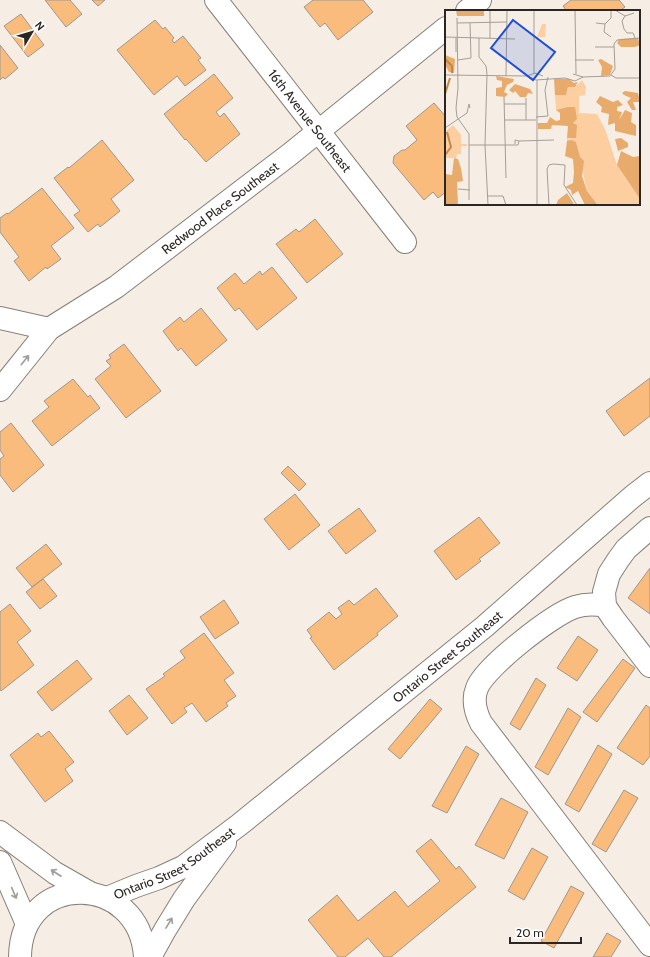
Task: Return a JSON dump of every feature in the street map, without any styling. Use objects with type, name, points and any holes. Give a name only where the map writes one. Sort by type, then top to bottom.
[{"type":"street","name":"16th Avenue Southeast","points":[[216,0],[404,242]]},
{"type":"street","points":[[468,10],[480,0]]},
{"type":"street","name":"Redwood Place Southeast","points":[[0,390],[50,329],[116,287],[318,132],[445,29]]},
{"type":"street","points":[[0,318],[50,329]]},
{"type":"street","name":"Ontario Street Southeast","points":[[98,895],[136,886],[159,878],[182,867],[239,825],[484,627],[632,496],[650,482]]},
{"type":"street","points":[[650,528],[626,549],[618,560],[609,574],[604,592],[605,606],[612,618],[650,666]]},
{"type":"street","points":[[605,606],[594,604],[575,607],[546,622],[498,662],[483,677],[476,688],[476,712],[481,723],[650,945]]},
{"type":"street","name":"Ontario Street Southeast","points":[[150,957],[184,899],[239,825]]},
{"type":"street","points":[[0,832],[55,873],[98,895],[132,917],[144,944],[145,957]]},
{"type":"street","points":[[0,862],[27,924]]},
{"type":"street","points":[[20,957],[20,944],[27,924],[41,906],[54,898],[72,893],[98,895]]},
{"type":"building","points":[[45,0],[70,0],[82,14],[66,27]]},
{"type":"building","points":[[92,0],[105,0],[98,6]]},
{"type":"building","points":[[313,0],[363,0],[373,12],[338,40],[325,23],[320,27],[304,7]]},
{"type":"building","points":[[571,0],[619,0],[625,7],[621,10],[566,10],[563,6]]},
{"type":"building","points":[[21,14],[44,45],[28,57],[4,26]]},
{"type":"building","points":[[155,20],[163,29],[165,27],[174,38],[172,40],[174,43],[183,36],[201,58],[198,60],[206,70],[185,86],[177,76],[154,95],[117,50]]},
{"type":"building","points":[[0,45],[18,68],[5,79],[3,77],[0,80]]},
{"type":"building","points":[[214,74],[233,98],[216,112],[220,117],[224,113],[240,134],[206,162],[186,139],[185,140],[164,114]]},
{"type":"building","points":[[434,103],[445,116],[445,193],[438,198],[433,192],[424,200],[393,163],[394,156],[402,150],[405,150],[417,140],[406,126]]},
{"type":"building","points":[[102,140],[134,180],[111,199],[120,211],[100,227],[98,224],[88,232],[74,215],[80,211],[54,178],[68,167],[69,168]]},
{"type":"building","points":[[42,188],[74,228],[51,246],[61,259],[47,269],[46,267],[29,281],[14,261],[19,257],[0,232],[0,218],[7,213],[8,214]]},
{"type":"building","points":[[315,219],[343,254],[307,283],[276,244],[296,229],[299,232]]},
{"type":"building","points":[[272,267],[297,298],[257,330],[239,308],[235,311],[217,288],[235,273],[244,284],[260,271],[262,275]]},
{"type":"building","points":[[201,308],[227,340],[196,366],[181,348],[178,351],[163,331],[180,317],[184,322]]},
{"type":"building","points":[[124,344],[161,391],[126,418],[95,379],[111,366],[106,361],[111,358],[109,355]]},
{"type":"building","points":[[650,378],[650,416],[624,436],[606,411]]},
{"type":"building","points":[[73,379],[88,397],[90,395],[100,408],[52,446],[32,421],[49,407],[44,401]]},
{"type":"building","points":[[11,423],[44,465],[13,492],[0,475],[0,459],[4,456],[0,450],[0,432]]},
{"type":"building","points":[[288,466],[306,484],[299,491],[281,473]]},
{"type":"building","points":[[295,494],[320,525],[289,550],[264,519]]},
{"type":"building","points":[[359,508],[376,531],[346,554],[328,531]]},
{"type":"building","points":[[479,517],[500,543],[479,559],[481,561],[456,580],[434,551]]},
{"type":"building","points":[[46,544],[62,564],[32,587],[16,568]]},
{"type":"building","points":[[650,568],[650,614],[628,598]]},
{"type":"building","points":[[43,579],[57,596],[40,609],[26,592]]},
{"type":"building","points":[[376,588],[398,616],[377,633],[378,635],[334,670],[310,638],[312,637],[307,630],[329,612],[336,619],[342,614],[338,608],[349,600],[354,605]]},
{"type":"building","points":[[224,600],[239,623],[215,639],[200,617]]},
{"type":"building","points":[[10,604],[31,631],[17,642],[34,665],[1,691],[0,612]]},
{"type":"building","points":[[204,633],[234,673],[224,680],[236,696],[226,703],[228,706],[206,722],[192,703],[184,708],[187,712],[172,724],[146,689],[165,676],[163,674],[185,658],[180,651]]},
{"type":"building","points":[[578,636],[598,650],[577,681],[557,668]]},
{"type":"building","points":[[623,659],[635,668],[597,722],[583,712]]},
{"type":"building","points":[[77,660],[92,679],[52,711],[37,692]]},
{"type":"building","points":[[536,678],[546,685],[520,730],[510,724]]},
{"type":"building","points":[[129,695],[148,718],[127,735],[109,711]]},
{"type":"building","points":[[430,699],[442,709],[400,759],[388,749]]},
{"type":"building","points":[[646,705],[650,708],[650,756],[643,765],[617,748]]},
{"type":"building","points":[[568,708],[581,717],[548,775],[535,767]]},
{"type":"building","points":[[49,731],[74,762],[65,769],[73,781],[45,802],[10,755],[38,733],[41,737]]},
{"type":"building","points":[[598,745],[612,754],[579,812],[565,804]]},
{"type":"building","points":[[466,746],[479,754],[447,813],[432,806]]},
{"type":"building","points":[[624,790],[638,798],[606,852],[592,844]]},
{"type":"building","points":[[501,798],[528,812],[504,859],[475,845]]},
{"type":"building","points":[[431,839],[456,869],[459,866],[476,887],[391,957],[384,957],[368,938],[345,957],[338,957],[308,920],[337,895],[358,921],[395,891],[408,907],[440,881],[416,851]]},
{"type":"building","points":[[532,848],[548,857],[524,900],[508,891]]},
{"type":"building","points":[[571,886],[584,893],[554,948],[541,941]]},
{"type":"building","points":[[607,933],[621,941],[611,957],[593,957]]}]
